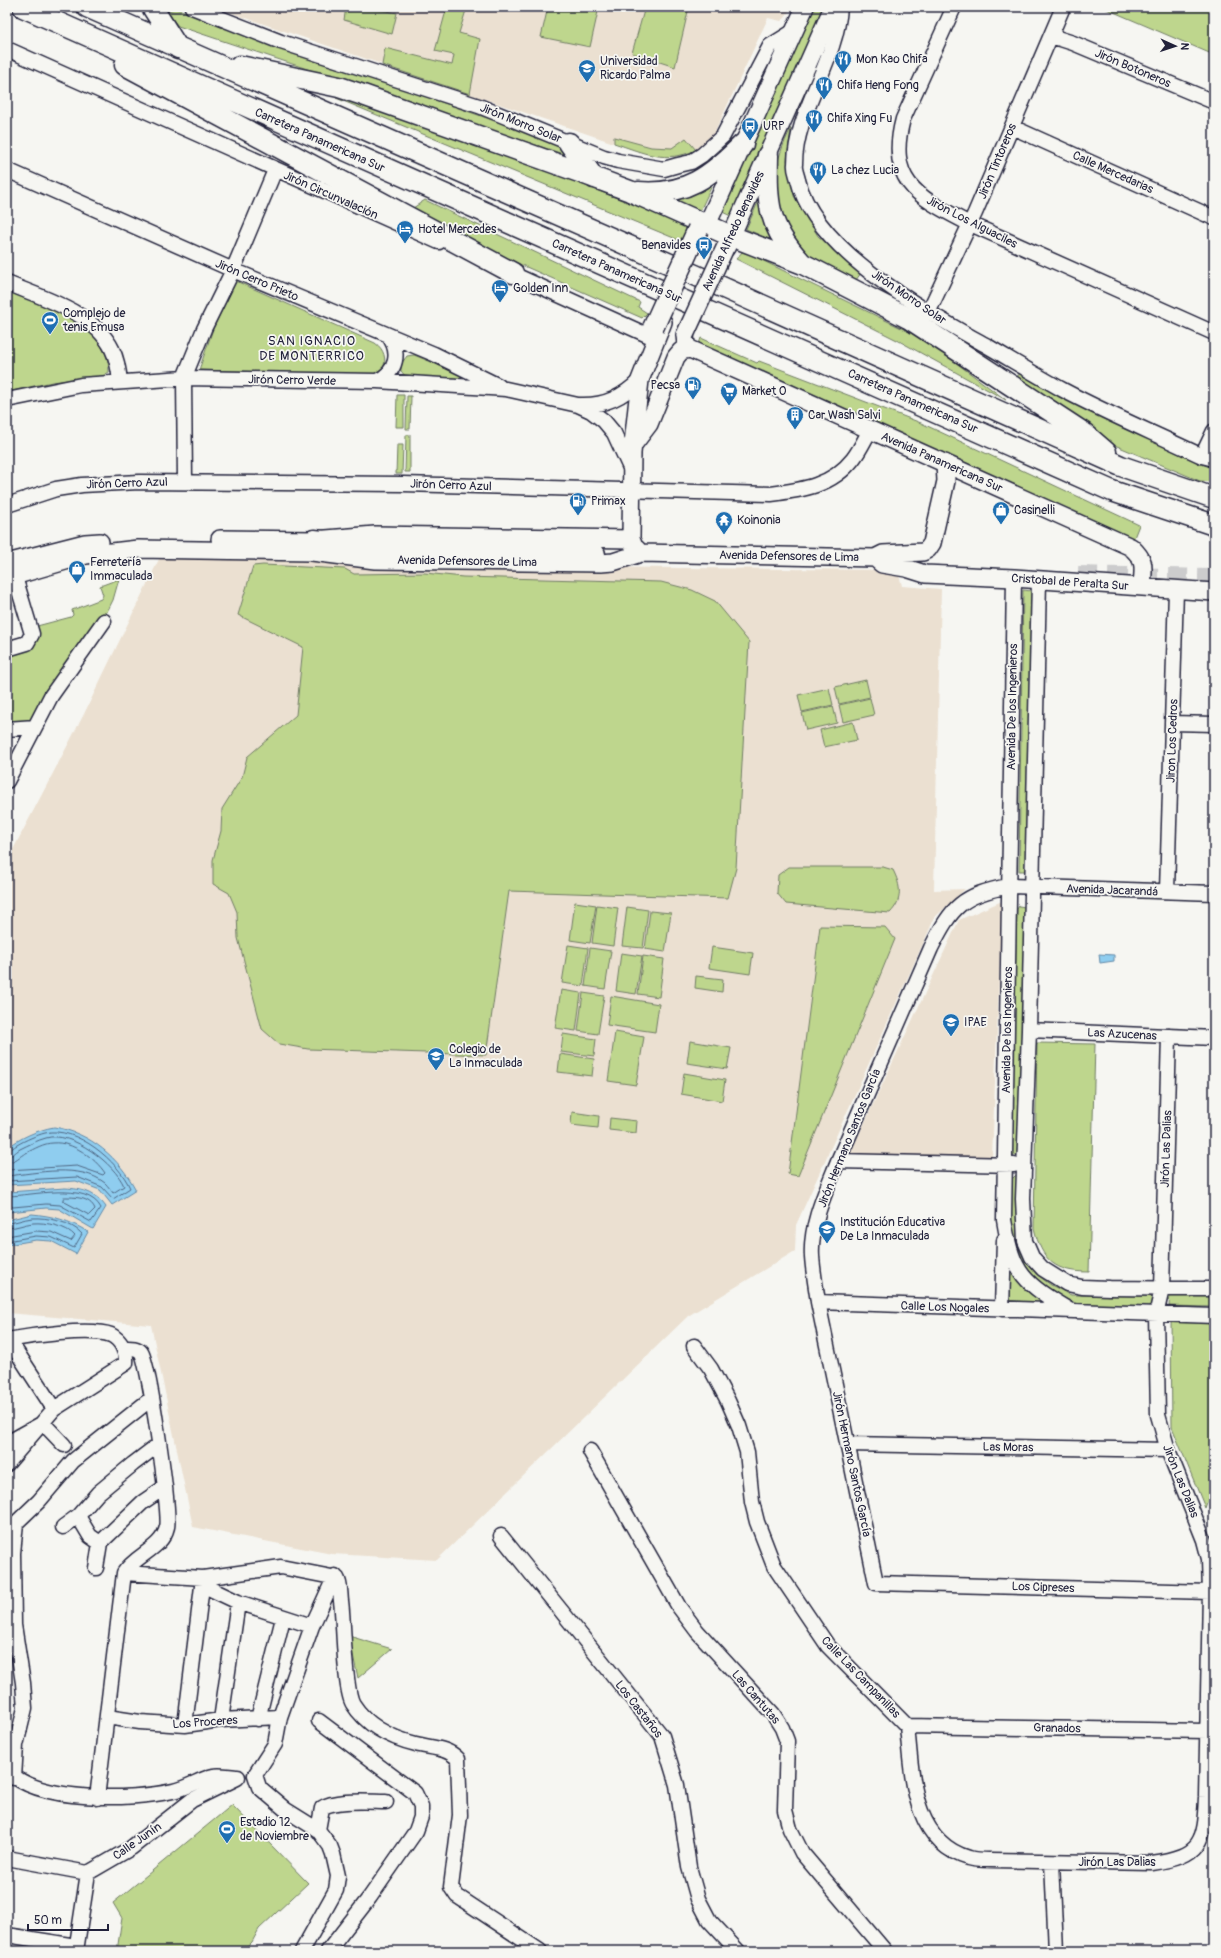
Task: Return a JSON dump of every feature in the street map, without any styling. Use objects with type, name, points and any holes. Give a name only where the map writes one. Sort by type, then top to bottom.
[{"type":"highway","name":"Carretera Panamericana Sur","points":[[23,7],[1112,491],[1214,525]]},
{"type":"highway","points":[[87,7],[199,58],[695,274],[1121,466],[1208,494]]},
{"type":"highway","points":[[152,7],[178,48]]},
{"type":"highway","points":[[42,16],[151,80],[513,273]]},
{"type":"highway","points":[[199,58],[338,87],[630,192],[728,242],[803,264],[908,318],[1084,434],[1121,466]]},
{"type":"highway","points":[[569,143],[594,178]]},
{"type":"highway","points":[[630,192],[651,193],[688,186],[722,165],[743,144]]},
{"type":"highway","points":[[768,155],[769,202],[774,224],[785,245],[803,264]]},
{"type":"highway","points":[[655,334],[702,228]]},
{"type":"highway","points":[[314,540],[373,547],[595,554]]},
{"type":"main road","points":[[702,228],[743,144],[805,7]]},
{"type":"main road","name":"Avenida Alfredo Benavides","points":[[633,445],[649,424],[676,357],[688,342],[728,242],[833,7]]},
{"type":"main road","points":[[641,553],[634,547],[631,539],[633,445],[640,380],[655,334]]},
{"type":"main road","points":[[655,334],[658,367],[666,381]]},
{"type":"main road","name":"Avenida Panamericana Sur","points":[[688,342],[870,430],[1131,547],[1142,557],[1142,587]]},
{"type":"main road","points":[[875,558],[883,554],[923,552],[928,549],[932,543],[946,481],[945,463]]},
{"type":"main road","name":"Avenida Defensores de Lima","points":[[10,570],[85,543],[137,537],[314,540],[375,535],[631,539]]},
{"type":"main road","name":"Avenida Defensores de Lima","points":[[10,570],[86,555],[138,549],[312,552],[375,560],[601,563],[613,562],[641,553],[875,558],[882,564],[906,568],[925,574]]},
{"type":"main road","name":"Cristobal de Peralta Sur","points":[[925,574],[1014,578],[1214,592]]},
{"type":"street","name":"Jirón Morro Solar","points":[[192,7],[281,42],[479,106],[604,157],[664,169],[691,162],[702,155],[723,136],[770,46],[794,32]]},
{"type":"street","name":"Jirón Morro Solar","points":[[840,7],[839,26],[800,129],[794,164],[801,192],[817,222],[834,240],[887,285],[928,313],[1063,390],[1208,458]]},
{"type":"street","name":"Jirón Los Alguaciles","points":[[954,7],[903,119],[898,137],[899,166],[906,179],[916,192],[934,206],[970,224],[1214,333]]},
{"type":"street","name":"Jirón Tintoreros","points":[[928,313],[970,224],[1063,7]]},
{"type":"street","name":"Jirón Botoneros","points":[[1051,36],[1073,43],[1214,102]]},
{"type":"street","name":"Jirón Circunvalación","points":[[7,49],[415,233],[655,334]]},
{"type":"street","name":"Calle Mercedarias","points":[[1012,127],[1214,218]]},
{"type":"street","name":"Jirón Cerro Prieto","points":[[7,170],[233,270],[434,354],[506,389]]},
{"type":"street","points":[[185,481],[184,378],[204,329],[233,270],[275,170]]},
{"type":"street","points":[[7,283],[74,312],[93,325],[112,349],[120,382]]},
{"type":"street","points":[[377,381],[388,375],[395,364],[395,345],[388,335]]},
{"type":"street","name":"Jirón Cerro Verde","points":[[7,400],[81,385],[184,378],[377,381],[506,389],[578,405],[592,405],[618,397],[640,380]]},
{"type":"street","name":"Jirón Cerro Verde","points":[[578,405],[604,421],[614,433],[632,473]]},
{"type":"street","name":"Jirón Cerro Azul","points":[[7,505],[56,490],[82,485],[113,482],[185,481],[403,484],[755,494],[786,492],[817,486],[837,474],[853,459],[870,430]]},
{"type":"street","points":[[1208,458],[1214,431]]},
{"type":"street","points":[[7,649],[27,643],[32,634],[10,570]]},
{"type":"street","name":"Avenida De los Ingenieros","points":[[1014,578],[1004,1220],[1008,1245],[1017,1267],[1026,1280],[1038,1292],[1071,1311],[1214,1316]]},
{"type":"street","name":"Avenida De los Ingenieros","points":[[1039,580],[1029,1030],[1024,1165],[1023,1228],[1025,1242],[1032,1257],[1043,1269],[1067,1284],[1082,1287],[1214,1289]]},
{"type":"street","name":"Jiron Los Cedros","points":[[1167,892],[1176,590]]},
{"type":"street","points":[[1014,607],[1026,603],[1039,608]]},
{"type":"street","points":[[7,781],[51,696],[104,621]]},
{"type":"street","points":[[1172,723],[1214,724]]},
{"type":"street","points":[[7,729],[35,727]]},
{"type":"street","name":"Avenida Jacarandá","points":[[1009,886],[1214,893]]},
{"type":"street","name":"Jirón Hermano Santos García","points":[[876,1583],[818,1302],[812,1256],[815,1227],[824,1195],[838,1161],[931,948],[946,919],[956,908],[971,897],[988,890],[1009,886]]},
{"type":"street","name":"Las Azucenas","points":[[1029,1030],[1214,1038]]},
{"type":"street","name":"Jirón Las Dalias","points":[[1052,1862],[1152,1863],[1173,1860],[1189,1853],[1201,1840],[1205,1820],[1210,1592],[1209,1559],[1204,1540],[1168,1450],[1158,1414],[1156,1315],[1162,1288],[1169,1036]]},
{"type":"street","points":[[838,1161],[1024,1165]]},
{"type":"street","points":[[1002,1309],[1004,1220]]},
{"type":"street","name":"Calle Los Nogales","points":[[818,1302],[1071,1311]]},
{"type":"street","points":[[7,1464],[54,1409],[126,1363],[124,1348],[111,1335],[94,1332],[68,1333],[8,1340],[54,1409]]},
{"type":"street","name":"Calle Las Campanillas","points":[[694,1346],[711,1368],[739,1426],[747,1452],[752,1502],[757,1522],[774,1566],[828,1646],[907,1726]]},
{"type":"street","points":[[97,1798],[124,1573],[163,1538],[168,1526],[169,1518],[152,1398],[145,1360],[140,1352],[135,1348],[124,1348]]},
{"type":"street","points":[[152,1398],[73,1461],[39,1501],[16,1523],[10,1553],[14,1625],[23,1683],[25,1708],[11,1774],[40,1790],[97,1798],[172,1792],[214,1776],[238,1777]]},
{"type":"street","points":[[7,1443],[43,1423]]},
{"type":"street","points":[[43,1423],[64,1445]]},
{"type":"street","name":"Las Moras","points":[[847,1444],[1168,1450]]},
{"type":"street","points":[[63,1527],[78,1516],[98,1493],[158,1445]]},
{"type":"street","name":"Las Cantutas","points":[[590,1451],[679,1607],[698,1631],[773,1714],[782,1728],[787,1741],[785,1810],[790,1829],[802,1853],[885,1951]]},
{"type":"street","points":[[96,1568],[100,1543],[142,1502],[165,1487]]},
{"type":"street","points":[[78,1516],[90,1536],[100,1543]]},
{"type":"street","name":"Los Castaños","points":[[501,1536],[662,1736],[678,1785],[689,1867],[698,1899],[709,1920],[738,1951]]},
{"type":"street","points":[[124,1573],[202,1582],[281,1567],[335,1576],[339,1580],[348,1687],[353,1704],[362,1716],[388,1735],[416,1744],[442,1749],[453,1754],[458,1759],[460,1815],[451,1887],[453,1892],[540,1951]]},
{"type":"street","points":[[302,1951],[336,1890],[338,1876],[330,1846],[318,1830],[286,1810],[259,1787],[255,1775],[275,1744],[280,1717],[312,1626],[335,1576]]},
{"type":"street","points":[[202,1582],[238,1602],[283,1618],[312,1626]]},
{"type":"street","points":[[185,1725],[202,1582]]},
{"type":"street","name":"Los Cipreses","points":[[876,1583],[1210,1592]]},
{"type":"street","points":[[221,1720],[238,1602]]},
{"type":"street","points":[[258,1719],[283,1618]]},
{"type":"street","name":"Los Proceres","points":[[107,1717],[140,1722],[185,1725],[221,1720],[280,1717]]},
{"type":"street","points":[[319,1721],[415,1793],[421,1806],[421,1817],[416,1831],[370,1897],[328,1951]]},
{"type":"street","points":[[907,1726],[917,1798],[924,1820],[933,1837],[948,1848],[969,1858],[1052,1862],[1056,1951]]},
{"type":"street","name":"Granados","points":[[907,1726],[1207,1731]]},
{"type":"street","name":"Calle Junín","points":[[88,1873],[131,1848],[192,1800],[238,1777],[255,1775]]},
{"type":"street","points":[[318,1830],[322,1808],[325,1806],[348,1803],[386,1802]]},
{"type":"street","points":[[7,1858],[88,1873],[76,1949],[7,1935]]},
{"type":"shaded area","name":"Universidad Ricardo Palma","points":[[214,7],[791,7],[785,18],[781,21],[768,18],[714,134],[696,150],[675,157],[661,157],[646,154]]},
{"type":"shaded area","name":"Colegio de La Inmaculada","points":[[162,553],[568,567],[890,570],[899,575],[902,586],[941,589],[934,890],[965,889],[935,917],[796,1225],[795,1251],[688,1316],[437,1560],[332,1554],[193,1527],[151,1325],[7,1313],[7,861],[84,714]]},
{"type":"shaded area","name":"IPAE","points":[[1002,901],[992,1159],[850,1154],[959,920]]},
{"type":"green space","points":[[346,7],[366,7],[397,13],[392,34],[344,20]]},
{"type":"green space","points":[[447,7],[467,7],[459,33],[480,39],[470,94],[382,65],[385,48],[452,65],[454,55],[435,51]]},
{"type":"green space","points":[[548,7],[599,7],[590,47],[541,37]]},
{"type":"green space","points":[[645,7],[689,7],[675,67],[632,53]]},
{"type":"green space","points":[[812,7],[826,7],[731,216],[720,211]]},
{"type":"green space","points":[[1102,7],[1214,7],[1214,55]]},
{"type":"green space","points":[[175,8],[552,141],[569,156],[178,26],[167,12]]},
{"type":"green space","points":[[342,96],[543,169],[688,226],[681,241],[336,98]]},
{"type":"green space","points":[[791,128],[787,160],[794,196],[818,236],[861,273],[856,280],[805,253],[790,241],[788,237],[776,196],[775,185],[781,152]]},
{"type":"green space","points":[[614,137],[651,147],[672,148],[686,138],[696,150],[674,156],[655,156],[614,143]]},
{"type":"green space","points":[[716,177],[699,213],[662,197]]},
{"type":"green space","points":[[764,189],[778,243],[746,229]]},
{"type":"green space","points":[[425,200],[640,302],[638,307],[647,313],[642,318],[499,255],[410,210]]},
{"type":"green space","points":[[743,251],[924,339],[1006,400],[899,341],[736,259]]},
{"type":"green space","points":[[236,281],[375,343],[381,348],[384,354],[385,362],[383,369],[373,375],[199,370],[213,329]]},
{"type":"green space","name":"Complejo de tenis Emusa","points":[[7,290],[55,310],[86,329],[98,341],[106,356],[109,372],[103,376],[52,382],[7,392]]},
{"type":"green space","points":[[701,338],[757,363],[759,361],[921,423],[1139,525],[1133,540],[1064,512],[932,448],[698,347]]},
{"type":"green space","points":[[414,355],[479,381],[406,377],[401,371],[401,364],[407,356]]},
{"type":"green space","points":[[1023,370],[1141,435],[1189,459],[1214,469],[1214,482],[1200,481],[1098,438],[1013,381]]},
{"type":"green space","points":[[397,395],[404,395],[404,427],[396,427]]},
{"type":"green space","points":[[407,396],[411,396],[410,429],[406,429]]},
{"type":"green space","points":[[406,435],[410,435],[410,472],[405,472]]},
{"type":"green space","points":[[397,445],[403,445],[402,474],[396,474]]},
{"type":"green space","points":[[263,565],[345,569],[354,574],[425,573],[463,577],[661,582],[692,590],[715,601],[749,642],[736,868],[728,898],[509,891],[486,1055],[308,1049],[279,1044],[262,1029],[238,938],[237,912],[229,893],[213,884],[213,860],[221,831],[222,809],[242,777],[247,757],[296,715],[303,647],[238,615],[253,566]]},
{"type":"green space","points":[[119,579],[113,600],[108,610],[31,720],[7,722],[7,657],[19,652],[37,626],[71,617],[73,615],[72,610],[101,599],[103,595],[100,586]]},
{"type":"green space","points":[[1023,590],[1032,591],[1026,871],[1019,871]]},
{"type":"green space","points":[[866,680],[870,697],[839,704],[835,687]]},
{"type":"green space","points":[[829,688],[833,705],[802,712],[798,695]]},
{"type":"green space","points":[[870,698],[874,715],[843,722],[839,705]]},
{"type":"green space","points":[[833,706],[837,723],[806,730],[802,713]]},
{"type":"green space","points":[[853,722],[857,740],[824,747],[820,730]]},
{"type":"green space","points":[[789,867],[883,867],[893,870],[898,882],[899,898],[890,913],[786,904],[777,893],[778,875]]},
{"type":"green space","points":[[575,902],[596,905],[590,943],[570,940]]},
{"type":"green space","points":[[597,905],[618,908],[613,946],[592,943]]},
{"type":"green space","points":[[1019,906],[1025,907],[1021,1155],[1011,1155],[1017,909]]},
{"type":"green space","points":[[627,907],[648,910],[643,948],[622,946]]},
{"type":"green space","points":[[650,911],[671,913],[665,952],[645,949]]},
{"type":"green space","points":[[820,926],[885,927],[895,939],[798,1176],[788,1174]]},
{"type":"green space","points":[[568,945],[588,948],[583,986],[562,983]]},
{"type":"green space","points":[[712,947],[753,953],[750,974],[709,968]]},
{"type":"green space","points":[[590,948],[611,951],[605,989],[585,986]]},
{"type":"green space","points":[[621,953],[642,956],[636,994],[616,991]]},
{"type":"green space","points":[[643,956],[664,959],[659,997],[638,994]]},
{"type":"green space","points":[[696,976],[723,979],[722,992],[695,988]]},
{"type":"green space","points":[[561,990],[581,993],[576,1031],[555,1028]]},
{"type":"green space","points":[[583,993],[604,996],[598,1034],[578,1031]]},
{"type":"green space","points":[[611,996],[659,1004],[655,1032],[607,1025]]},
{"type":"green space","points":[[615,1032],[644,1037],[636,1085],[608,1081]]},
{"type":"green space","points":[[563,1034],[596,1039],[594,1056],[561,1052]]},
{"type":"green space","points":[[690,1041],[731,1048],[727,1069],[687,1063]]},
{"type":"green space","points":[[1037,1043],[1095,1044],[1089,1272],[1067,1270],[1052,1262],[1041,1249],[1034,1228]]},
{"type":"green space","points":[[560,1054],[594,1059],[592,1076],[558,1072]]},
{"type":"green space","points":[[684,1073],[725,1080],[722,1101],[681,1094]]},
{"type":"green space","points":[[572,1112],[599,1116],[598,1128],[571,1125]]},
{"type":"green space","points":[[610,1118],[637,1121],[636,1133],[609,1130]]},
{"type":"green space","points":[[1016,1175],[1020,1179],[1017,1234],[1026,1260],[1036,1274],[1051,1285],[1071,1295],[1149,1296],[1153,1298],[1151,1307],[1078,1304],[1052,1293],[1034,1280],[1025,1269],[1015,1247],[1010,1228],[1010,1181]]},
{"type":"green space","points":[[1008,1262],[1030,1292],[1043,1304],[1008,1300]]},
{"type":"green space","points":[[1170,1294],[1214,1295],[1214,1307],[1169,1306]]},
{"type":"green space","points":[[1171,1319],[1214,1320],[1214,1483],[1205,1508],[1172,1427]]},
{"type":"green space","points":[[349,1636],[392,1649],[358,1678]]},
{"type":"green space","name":"Estadio 12 de Noviembre","points":[[232,1805],[308,1883],[259,1929],[252,1942],[243,1951],[117,1951],[122,1918],[113,1903]]},
{"type":"water","points":[[1099,954],[1114,955],[1114,961],[1100,963]]},
{"type":"water","points":[[54,1127],[67,1130],[92,1141],[121,1168],[136,1190],[112,1205],[100,1190],[76,1181],[7,1185],[7,1148],[29,1135]]},
{"type":"water","points":[[65,1188],[88,1192],[102,1202],[106,1207],[93,1229],[59,1209],[46,1208],[9,1212],[8,1192]]},
{"type":"water","points":[[32,1214],[61,1219],[88,1232],[76,1254],[51,1241],[36,1240],[7,1245],[7,1220]]},
{"type":"tunnel","points":[[1078,576],[1214,579]]},
{"type":"place","name":"Mon Kao Chifa","points":[[843,74]]},
{"type":"place","name":"Universidad Ricardo Palma","points":[[587,83]]},
{"type":"place","name":"Chifa Heng Fong","points":[[824,100]]},
{"type":"place","name":"Chifa Xing Fu","points":[[814,133]]},
{"type":"place","name":"URP","points":[[750,141]]},
{"type":"place","name":"La chez Lucia","points":[[818,185]]},
{"type":"place","name":"Hotel Mercedes","points":[[405,244]]},
{"type":"place","name":"Benavides","points":[[704,260]]},
{"type":"place","name":"Golden Inn","points":[[500,303]]},
{"type":"place","name":"Complejo de tenis Emusa","points":[[50,335]]},
{"type":"place","name":"Pecsa","points":[[693,400]]},
{"type":"place","name":"Market O","points":[[729,406]]},
{"type":"place","name":"Car Wash Salvi","points":[[795,430]]},
{"type":"place","name":"Primax","points":[[578,516]]},
{"type":"place","name":"Casinelli","points":[[1001,525]]},
{"type":"place","name":"Koinonia","points":[[724,535]]},
{"type":"place","name":"Ferretería Immaculada","points":[[77,584]]},
{"type":"place","name":"IPAE","points":[[951,1037]]},
{"type":"place","name":"Colegio de La Inmaculada","points":[[436,1071]]},
{"type":"place","name":"Institución Educativa De La Inmaculada","points":[[827,1244]]},
{"type":"place","name":"Estadio 12 de Noviembre","points":[[227,1844]]},
{"type":"district","name":"SAN IGNACIO DE MONTERRICO","points":[[312,348]]}]
